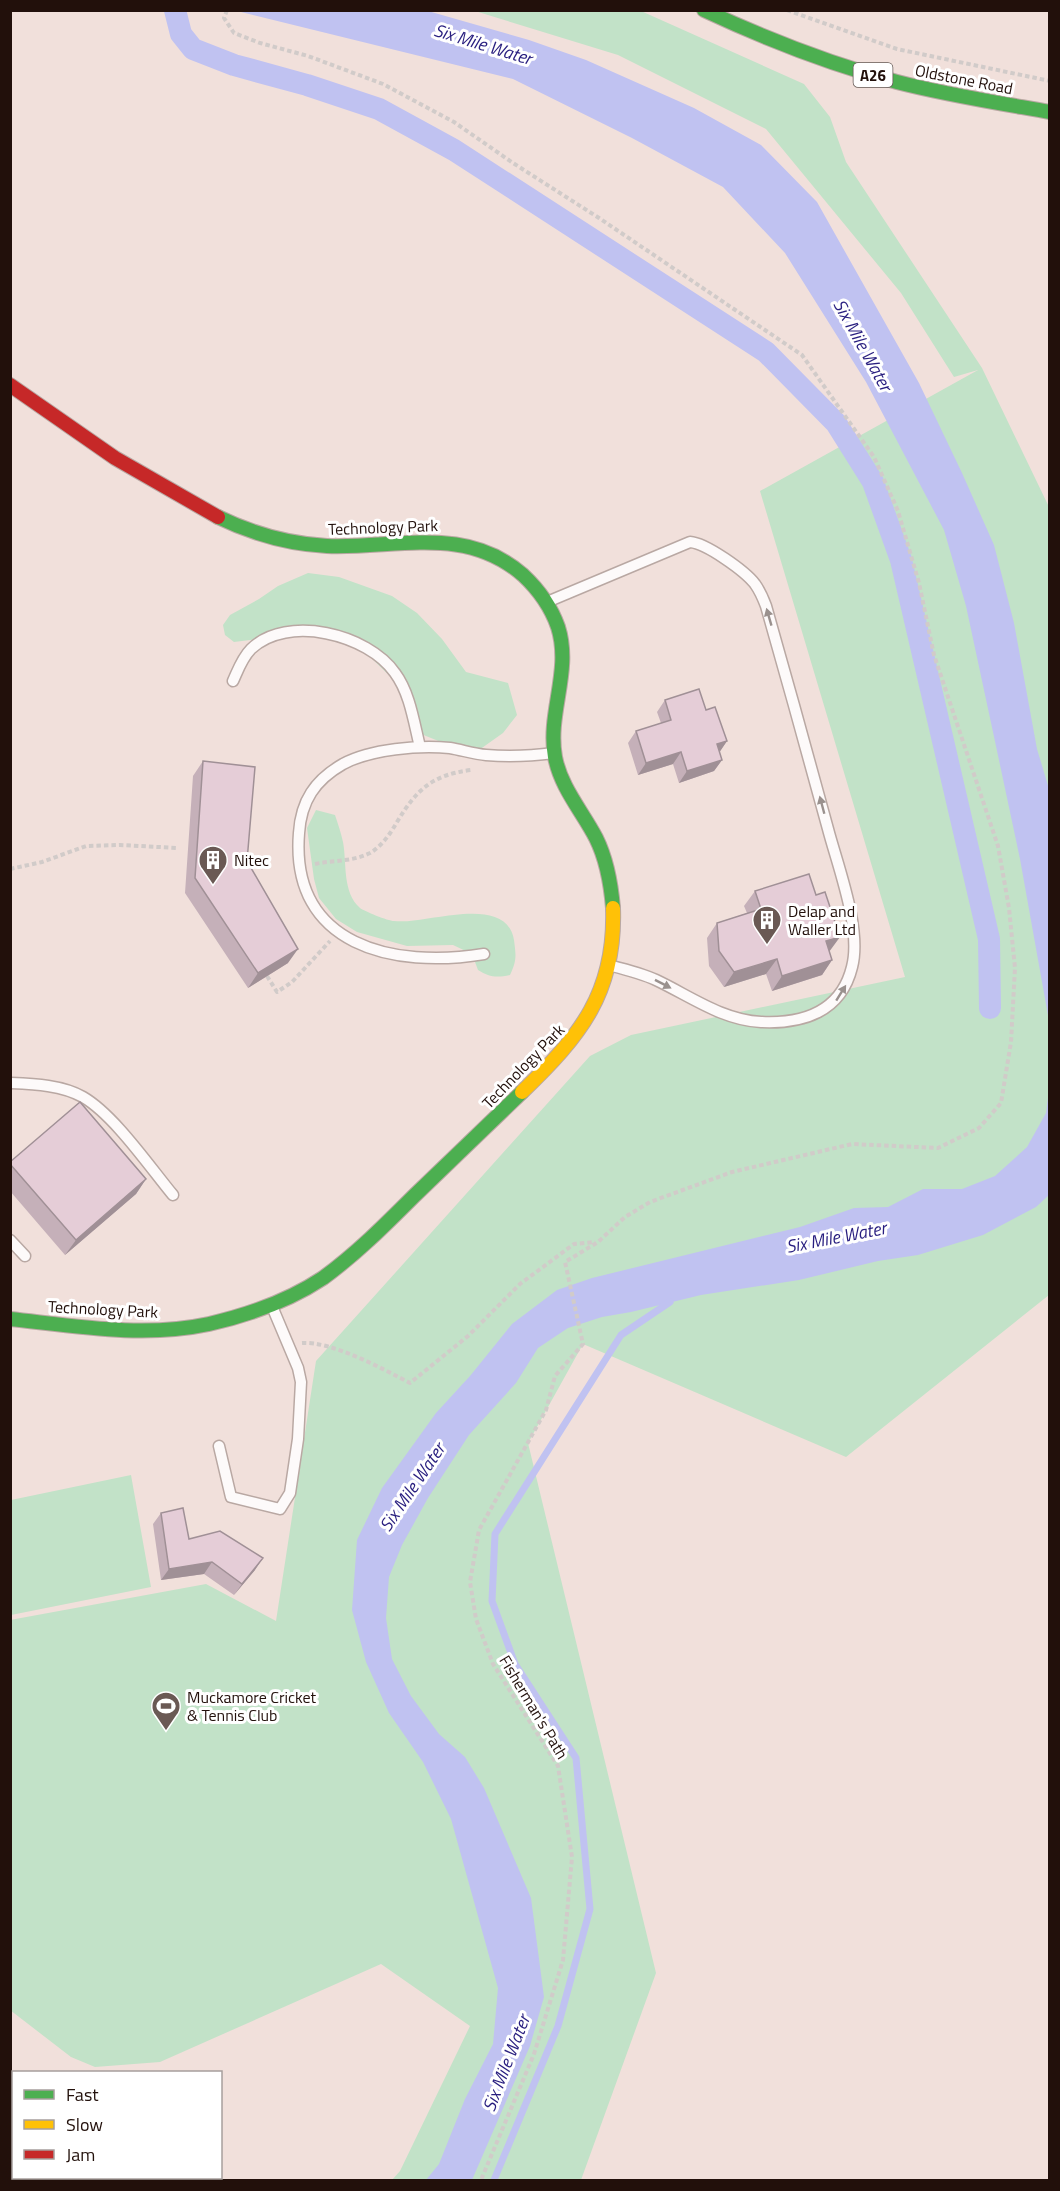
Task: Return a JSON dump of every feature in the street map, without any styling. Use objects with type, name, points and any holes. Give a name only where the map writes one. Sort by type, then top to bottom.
[{"type":"main road","name":"Oldstone Road","points":[[704,10],[767,39],[832,63],[899,83],[1050,112]]},
{"type":"main road","name":"Technology Park","points":[[10,385],[53,418],[131,469],[215,515],[253,532],[314,545],[359,546],[428,541],[470,545],[502,559],[534,585],[547,602],[560,632],[564,660],[553,732],[558,774],[590,826],[603,855],[612,897],[613,918],[608,965],[599,995],[584,1024],[547,1068],[368,1241],[322,1278],[271,1304],[208,1324],[130,1330],[10,1319]]},
{"type":"lane","points":[[547,602],[690,542],[702,545],[749,578],[760,592],[770,617],[854,935],[855,955],[840,996],[828,1008],[790,1020],[762,1022],[741,1020],[717,1011],[643,975],[608,965]]},
{"type":"lane","points":[[233,681],[240,664],[250,650],[264,639],[281,633],[302,631],[335,635],[356,642],[375,654],[396,673],[407,700],[420,747]]},
{"type":"lane","points":[[484,954],[441,959],[396,955],[373,950],[338,932],[315,907],[302,883],[298,838],[303,806],[320,781],[343,764],[356,759],[420,747],[503,756],[554,753]]},
{"type":"lane","points":[[10,1083],[50,1087],[82,1096],[112,1121],[173,1195]]},
{"type":"lane","points":[[10,1240],[25,1256]]},
{"type":"lane","points":[[219,1446],[231,1497],[280,1509],[290,1493],[301,1410],[301,1382],[271,1304]]},
{"type":"path","points":[[224,18],[227,10]]},
{"type":"path","points":[[787,10],[897,49],[1050,81]]},
{"type":"path","points":[[299,867],[357,858],[372,852],[386,840],[419,790],[439,778],[463,771],[481,769]]},
{"type":"path","points":[[10,869],[42,862],[86,846],[120,844],[178,848]]},
{"type":"path","points":[[267,976],[277,992],[292,982],[338,932]]},
{"type":"path","name":"Fisherman's Path","points":[[288,1344],[315,1342],[373,1364],[410,1383],[468,1336],[520,1284],[538,1270],[574,1244],[596,1243],[565,1262],[583,1344],[555,1376],[546,1410],[479,1530],[470,1582],[476,1619],[493,1664],[558,1766],[572,1857],[563,1960],[534,2054],[481,2181]]},
{"type":"green space","points":[[475,11],[641,11],[804,84],[830,117],[846,162],[982,368],[1049,507],[1049,1295],[846,1457],[583,1344],[528,1443],[656,1973],[581,2180],[392,2180],[400,2171],[470,2026],[381,1964],[160,2062],[95,2067],[71,2057],[10,2010],[10,1620],[206,1584],[276,1621],[316,1361],[590,1056],[631,1035],[905,977],[760,491],[978,370],[954,377],[901,293],[766,129],[618,55]]},
{"type":"green space","points":[[308,573],[339,577],[392,596],[417,613],[442,639],[466,672],[508,683],[517,715],[503,733],[479,750],[451,746],[421,734],[397,683],[361,648],[316,632],[234,642],[225,635],[223,625],[230,615],[278,586]]},
{"type":"green space","points":[[316,810],[335,815],[343,842],[350,894],[360,908],[394,921],[463,914],[496,917],[508,926],[514,940],[515,958],[510,975],[493,976],[478,970],[472,954],[453,945],[407,946],[357,932],[336,919],[319,898],[314,879],[307,828]]},
{"type":"green space","points":[[131,1475],[151,1587],[11,1615],[11,1500]]},
{"type":"water","name":"Six Mile Water","points":[[237,11],[428,11],[529,40],[586,60],[694,108],[761,145],[817,202],[919,383],[994,545],[1014,623],[1037,749],[1049,789],[1049,1021],[1020,859],[993,732],[966,606],[944,530],[866,382],[785,253],[723,187],[632,138],[513,79]]},
{"type":"water","name":"Six Mile Water","points":[[1049,1090],[1049,1195],[1036,1207],[983,1235],[918,1255],[878,1261],[799,1280],[701,1295],[602,1317],[568,1328],[538,1348],[516,1383],[469,1435],[428,1498],[402,1545],[389,1577],[386,1618],[392,1659],[411,1696],[439,1734],[465,1757],[484,1788],[531,1898],[544,1997],[530,2046],[472,2180],[426,2180],[439,2164],[465,2099],[493,2044],[498,1988],[451,1819],[423,1762],[389,1713],[366,1662],[352,1610],[357,1540],[382,1488],[436,1413],[470,1376],[512,1324],[557,1290],[592,1278],[800,1227],[854,1208],[888,1207],[923,1189],[962,1189],[995,1176],[1027,1147],[1046,1113]]},
{"type":"building","points":[[699,689],[706,710],[715,707],[727,741],[717,744],[722,760],[687,771],[681,752],[646,763],[636,731],[671,720],[665,700]]},
{"type":"building","name":"Nitec","points":[[203,761],[255,767],[247,861],[298,949],[258,973],[195,878]]},
{"type":"building","name":"Delap and Waller Ltd","points":[[809,874],[816,895],[825,892],[840,937],[826,941],[832,960],[782,976],[777,959],[734,972],[719,951],[717,923],[761,909],[755,891]]},
{"type":"building","points":[[80,1102],[146,1179],[76,1240],[10,1162]]},
{"type":"building","points":[[183,1508],[189,1539],[220,1531],[263,1558],[242,1584],[212,1562],[169,1569],[161,1513]]},
{"type":"waterway","points":[[175,10],[181,34],[193,49],[234,65],[307,85],[379,109],[454,150],[766,352],[836,423],[873,482],[901,560],[989,939],[990,1008]]},
{"type":"waterway","points":[[494,2180],[558,2026],[590,1909],[576,1758],[515,1664],[492,1601],[495,1534],[621,1335],[670,1302]]},
{"type":"traffic: fast","points":[[704,10],[799,50],[872,75],[935,91],[1050,112]]},
{"type":"traffic: fast","points":[[218,517],[271,537],[313,545],[353,546],[429,542],[454,544],[478,549],[501,559],[529,580],[552,612],[562,643],[561,676],[554,724],[555,757],[567,789],[600,846],[608,872],[613,908]]},
{"type":"traffic: fast","points":[[10,1319],[110,1329],[160,1330],[209,1324],[283,1300],[323,1278],[359,1249],[522,1092]]},
{"type":"traffic: slow","points":[[522,1092],[543,1072],[577,1032],[601,989],[608,965],[613,908]]},
{"type":"traffic: jam","points":[[10,385],[115,458],[218,517]]},
{"type":"place","name":"Nitec","points":[[213,886]]},
{"type":"place","name":"Delap and Waller Ltd","points":[[767,946]]},
{"type":"place","name":"Muckamore Cricket & Tennis Club","points":[[166,1732]]}]
